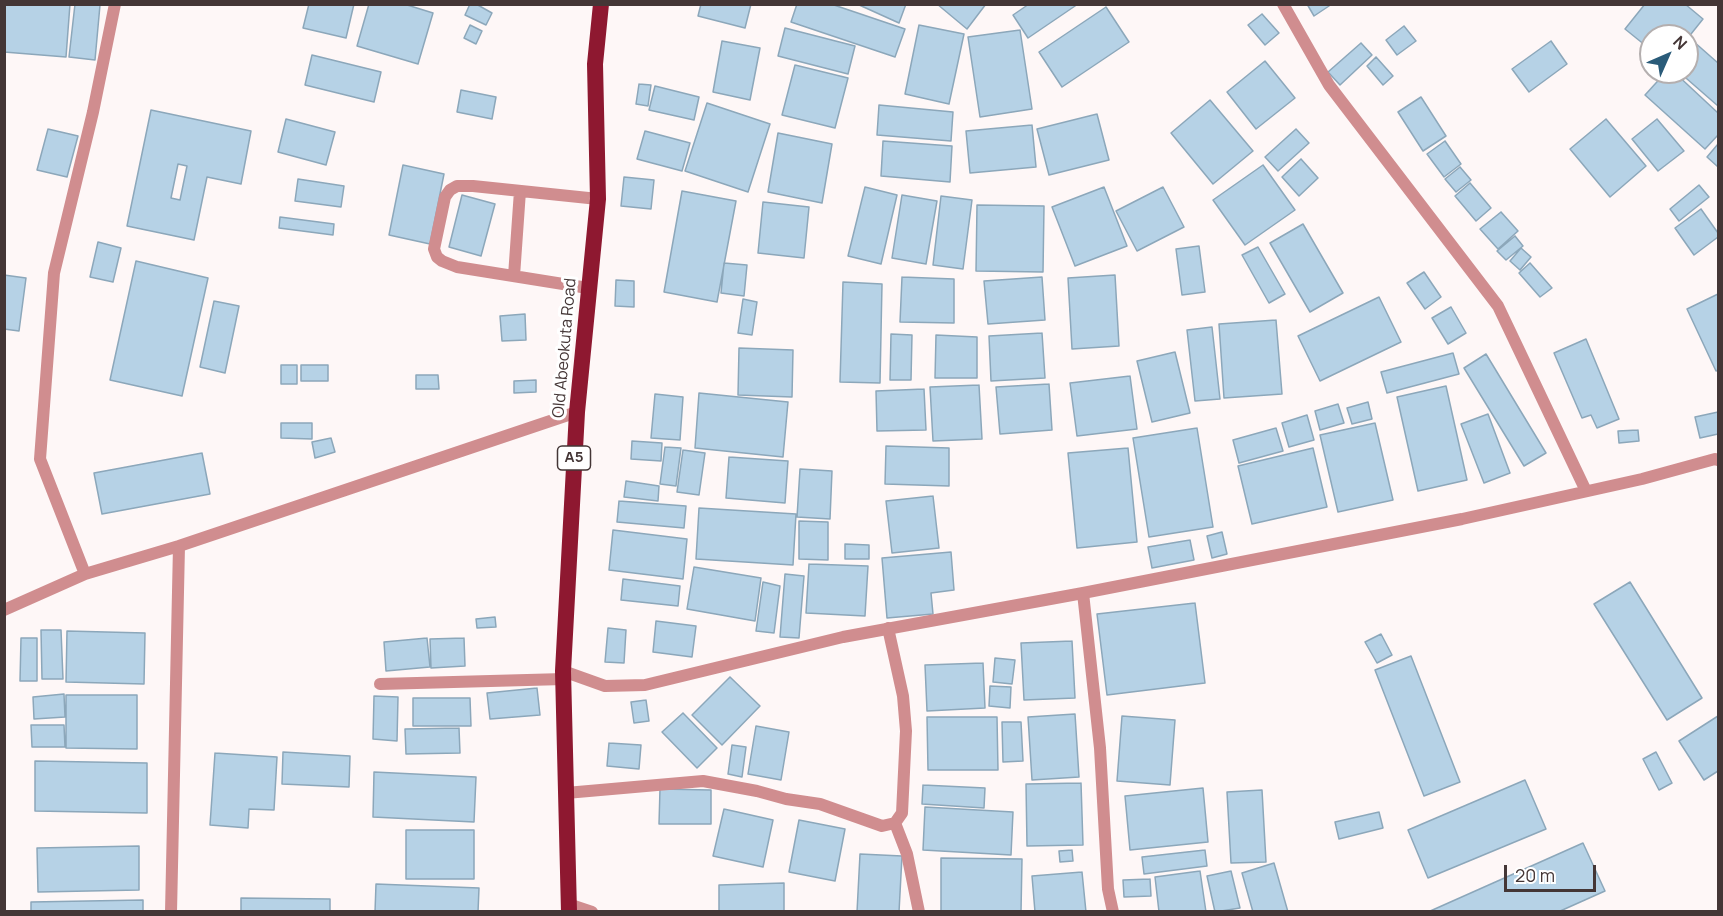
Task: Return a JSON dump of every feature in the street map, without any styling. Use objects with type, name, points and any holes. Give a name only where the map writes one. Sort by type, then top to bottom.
[{"type":"highway","name":"Old Abeokuta Road","points":[[568,908],[563,675],[577,412],[598,199],[596,64],[601,4]]},
{"type":"street","points":[[85,574],[40,459],[54,273],[93,112],[115,4]]},
{"type":"street","points":[[1283,4],[1329,85],[1498,306],[1586,491]]},
{"type":"street","points":[[588,288],[457,267],[442,261],[437,257],[434,249],[446,197],[450,190],[457,186],[598,199]]},
{"type":"street","points":[[514,276],[520,191]]},
{"type":"street","points":[[4,610],[85,574],[179,546],[577,412]]},
{"type":"street","points":[[380,684],[563,675],[605,686],[645,685],[843,637],[1462,519],[1642,479],[1715,459],[1719,460]]},
{"type":"street","points":[[171,912],[179,546]]},
{"type":"street","points":[[1083,593],[1100,748],[1108,889],[1113,912]]},
{"type":"street","points":[[566,793],[703,781],[820,804],[882,826],[895,823],[902,813],[906,731],[903,696],[888,628]]},
{"type":"street","points":[[895,823],[907,854],[919,912]]},
{"type":"street","points":[[568,908],[592,912]]},
{"type":"building","points":[[4,4],[70,4],[66,57],[4,52]]},
{"type":"building","points":[[75,4],[100,5],[95,60],[69,57]]},
{"type":"building","points":[[309,4],[354,4],[346,38],[303,28]]},
{"type":"building","points":[[369,4],[404,4],[433,13],[418,64],[357,46]]},
{"type":"building","points":[[470,4],[476,4],[492,13],[486,25],[465,15]]},
{"type":"building","points":[[701,4],[751,4],[745,28],[698,16]]},
{"type":"building","points":[[797,4],[831,4],[905,29],[895,57],[791,22]]},
{"type":"building","points":[[857,4],[906,4],[899,23]]},
{"type":"building","points":[[937,4],[986,4],[967,29]]},
{"type":"building","points":[[1029,4],[1078,4],[1028,38],[1013,15]]},
{"type":"building","points":[[1307,4],[1332,4],[1314,16]]},
{"type":"building","points":[[1645,4],[1685,4],[1703,19],[1699,24],[1639,24],[1639,40],[1625,29]]},
{"type":"building","points":[[1106,7],[1129,42],[1062,87],[1039,52]]},
{"type":"building","points":[[1262,14],[1279,33],[1265,45],[1248,25]]},
{"type":"building","points":[[470,25],[482,31],[476,44],[464,38]]},
{"type":"building","points":[[919,25],[964,34],[949,104],[905,94]]},
{"type":"building","points":[[1404,26],[1416,41],[1397,55],[1386,40]]},
{"type":"building","points":[[785,28],[855,46],[848,74],[778,56]]},
{"type":"building","points":[[1020,30],[1032,109],[980,117],[968,37]]},
{"type":"building","points":[[722,41],[760,48],[750,100],[713,92]]},
{"type":"building","points":[[1551,41],[1567,64],[1529,92],[1512,69]]},
{"type":"building","points":[[1361,43],[1372,55],[1340,85],[1328,72]]},
{"type":"building","points":[[1699,46],[1718,63],[1718,106],[1693,84],[1699,84]]},
{"type":"building","points":[[312,55],[381,72],[374,102],[305,85]]},
{"type":"building","points":[[1376,57],[1393,76],[1383,85],[1367,66]]},
{"type":"building","points":[[1265,61],[1295,98],[1256,129],[1227,92]]},
{"type":"building","points":[[795,65],[848,78],[835,128],[782,115]]},
{"type":"building","points":[[639,84],[651,85],[648,106],[636,104]]},
{"type":"building","points":[[1655,84],[1687,84],[1718,113],[1718,135],[1705,149],[1645,95]]},
{"type":"building","points":[[655,86],[699,97],[694,120],[649,110]]},
{"type":"building","points":[[461,90],[496,97],[492,119],[457,112]]},
{"type":"building","points":[[1421,97],[1446,136],[1423,151],[1398,112]]},
{"type":"building","points":[[1210,100],[1253,151],[1213,184],[1171,133]]},
{"type":"building","points":[[707,103],[770,124],[748,192],[685,171]]},
{"type":"building","points":[[879,105],[953,112],[951,141],[877,135]]},
{"type":"building","points":[[151,110],[251,131],[241,184],[207,177],[194,240],[127,226]],"holes":[[[178,164],[187,166],[180,200],[171,198]]]},
{"type":"building","points":[[1097,114],[1109,160],[1049,175],[1037,129]]},
{"type":"building","points":[[286,119],[335,132],[326,165],[278,152]]},
{"type":"building","points":[[1606,119],[1646,166],[1610,197],[1570,149]]},
{"type":"building","points":[[1657,119],[1684,151],[1658,171],[1632,139]]},
{"type":"building","points":[[1032,125],[1036,167],[970,173],[966,131]]},
{"type":"building","points":[[48,129],[78,136],[67,177],[37,170]]},
{"type":"building","points":[[1296,129],[1309,143],[1278,171],[1265,157]]},
{"type":"building","points":[[645,131],[690,143],[682,171],[637,159]]},
{"type":"building","points":[[778,133],[832,144],[822,203],[768,192]]},
{"type":"building","points":[[883,141],[952,146],[950,182],[881,176]]},
{"type":"building","points":[[1445,141],[1461,164],[1444,177],[1427,154]]},
{"type":"building","points":[[1718,144],[1718,167],[1707,157]]},
{"type":"building","points":[[1301,159],[1318,178],[1299,196],[1282,177]]},
{"type":"building","points":[[403,165],[444,174],[430,244],[389,235]]},
{"type":"building","points":[[1263,165],[1295,210],[1245,245],[1213,200]]},
{"type":"building","points":[[1460,167],[1471,180],[1456,192],[1445,179]]},
{"type":"building","points":[[624,177],[654,180],[651,209],[621,206]]},
{"type":"building","points":[[298,179],[344,186],[341,207],[295,201]]},
{"type":"building","points":[[1470,183],[1491,208],[1476,221],[1455,196]]},
{"type":"building","points":[[1699,185],[1709,197],[1679,221],[1670,209]]},
{"type":"building","points":[[865,187],[897,195],[881,264],[848,256]]},
{"type":"building","points":[[1104,187],[1127,246],[1075,266],[1052,207]]},
{"type":"building","points":[[1163,187],[1184,227],[1137,251],[1116,211]]},
{"type":"building","points":[[682,191],[736,201],[717,302],[664,292]]},
{"type":"building","points":[[462,195],[495,204],[481,256],[449,247]]},
{"type":"building","points":[[902,195],[937,201],[926,264],[892,258]]},
{"type":"building","points":[[941,196],[972,200],[963,269],[933,265]]},
{"type":"building","points":[[763,202],[809,207],[804,258],[758,253]]},
{"type":"building","points":[[977,205],[1044,206],[1043,272],[976,271]]},
{"type":"building","points":[[1701,209],[1718,233],[1718,237],[1694,255],[1675,228]]},
{"type":"building","points":[[1501,212],[1518,231],[1498,249],[1480,229]]},
{"type":"building","points":[[280,217],[334,224],[333,235],[279,228]]},
{"type":"building","points":[[1303,224],[1343,293],[1310,312],[1270,243]]},
{"type":"building","points":[[1515,236],[1523,246],[1506,260],[1497,251]]},
{"type":"building","points":[[98,242],[121,248],[113,282],[90,277]]},
{"type":"building","points":[[1199,246],[1205,292],[1182,295],[1176,249]]},
{"type":"building","points":[[1258,247],[1285,294],[1269,303],[1242,255]]},
{"type":"building","points":[[1521,248],[1531,257],[1520,270],[1510,261]]},
{"type":"building","points":[[136,261],[208,278],[182,396],[110,380]]},
{"type":"building","points":[[724,263],[747,265],[744,296],[721,293]]},
{"type":"building","points":[[1530,263],[1552,288],[1540,297],[1519,273]]},
{"type":"building","points":[[1424,272],[1441,297],[1425,309],[1407,283]]},
{"type":"building","points":[[4,275],[26,278],[19,331],[4,329]]},
{"type":"building","points":[[1115,275],[1119,346],[1072,349],[1068,278]]},
{"type":"building","points":[[902,277],[954,279],[954,323],[900,322]]},
{"type":"building","points":[[1042,277],[1045,320],[988,324],[984,281]]},
{"type":"building","points":[[616,280],[634,281],[634,307],[615,306]]},
{"type":"building","points":[[843,282],[882,284],[880,383],[840,382]]},
{"type":"building","points":[[1718,294],[1718,370],[1716,371],[1687,309]]},
{"type":"building","points":[[1379,297],[1401,342],[1320,381],[1298,336]]},
{"type":"building","points":[[743,299],[757,302],[752,335],[738,333]]},
{"type":"building","points":[[214,301],[239,306],[225,373],[200,367]]},
{"type":"building","points":[[1451,307],[1466,333],[1448,344],[1432,318]]},
{"type":"building","points":[[525,314],[526,340],[502,341],[500,316]]},
{"type":"building","points":[[1276,320],[1282,394],[1224,398],[1219,324]]},
{"type":"building","points":[[1212,327],[1220,399],[1195,401],[1187,330]]},
{"type":"building","points":[[1042,333],[1045,378],[991,381],[989,336]]},
{"type":"building","points":[[891,334],[912,335],[911,380],[890,380]]},
{"type":"building","points":[[936,335],[977,337],[977,378],[935,378]]},
{"type":"building","points":[[1586,339],[1619,419],[1597,428],[1591,415],[1582,418],[1554,353]]},
{"type":"building","points":[[739,348],[793,350],[792,397],[738,395]]},
{"type":"building","points":[[1175,352],[1190,413],[1152,422],[1137,361]]},
{"type":"building","points":[[1453,353],[1459,374],[1387,393],[1381,372]]},
{"type":"building","points":[[1486,354],[1546,453],[1524,466],[1464,368]]},
{"type":"building","points":[[281,365],[297,365],[297,384],[281,384]]},
{"type":"building","points":[[301,365],[328,365],[328,381],[301,381]]},
{"type":"building","points":[[416,375],[438,375],[439,389],[416,389]]},
{"type":"building","points":[[1130,376],[1137,429],[1077,436],[1070,383]]},
{"type":"building","points":[[536,380],[536,392],[514,393],[514,381]]},
{"type":"building","points":[[1049,384],[1052,430],[1000,434],[996,387]]},
{"type":"building","points":[[979,385],[982,439],[933,441],[930,387]]},
{"type":"building","points":[[1446,386],[1467,480],[1418,491],[1397,397]]},
{"type":"building","points":[[924,389],[926,430],[877,431],[876,391]]},
{"type":"building","points":[[699,393],[788,402],[783,457],[695,448]]},
{"type":"building","points":[[655,394],[683,397],[680,440],[651,438]]},
{"type":"building","points":[[1368,402],[1372,419],[1352,424],[1347,408]]},
{"type":"building","points":[[1338,404],[1344,423],[1320,430],[1315,411]]},
{"type":"building","points":[[1718,412],[1718,434],[1700,438],[1695,417]]},
{"type":"building","points":[[1488,414],[1510,473],[1484,483],[1461,424]]},
{"type":"building","points":[[1307,415],[1314,440],[1289,447],[1282,423]]},
{"type":"building","points":[[281,423],[312,423],[312,439],[281,438]]},
{"type":"building","points":[[1375,423],[1393,500],[1338,512],[1320,435]]},
{"type":"building","points":[[1197,428],[1213,527],[1149,537],[1133,438]]},
{"type":"building","points":[[1276,428],[1283,451],[1239,463],[1233,440]]},
{"type":"building","points":[[1638,430],[1639,441],[1619,443],[1618,431]]},
{"type":"building","points":[[331,438],[335,452],[315,458],[312,442]]},
{"type":"building","points":[[632,441],[662,443],[661,461],[631,459]]},
{"type":"building","points":[[886,446],[949,448],[949,486],[885,484]]},
{"type":"building","points":[[665,447],[681,448],[676,486],[660,484]]},
{"type":"building","points":[[1128,448],[1137,542],[1077,548],[1068,453]]},
{"type":"building","points":[[1313,448],[1327,507],[1252,524],[1238,466]]},
{"type":"building","points":[[683,450],[705,453],[699,495],[677,492]]},
{"type":"building","points":[[202,453],[210,494],[102,514],[94,473]]},
{"type":"building","points":[[729,457],[788,461],[785,503],[726,498]]},
{"type":"building","points":[[800,469],[832,471],[830,519],[797,517]]},
{"type":"building","points":[[626,481],[659,486],[658,501],[624,497]]},
{"type":"building","points":[[933,496],[939,548],[892,553],[886,501]]},
{"type":"building","points":[[619,501],[686,506],[684,528],[617,522]]},
{"type":"building","points":[[699,508],[796,514],[793,565],[696,559]]},
{"type":"building","points":[[799,521],[828,522],[828,560],[799,559]]},
{"type":"building","points":[[613,530],[687,539],[683,579],[609,570]]},
{"type":"building","points":[[1222,532],[1227,554],[1212,558],[1207,536]]},
{"type":"building","points":[[1190,540],[1194,560],[1152,568],[1148,547]]},
{"type":"building","points":[[845,544],[869,545],[869,559],[845,559]]},
{"type":"building","points":[[951,552],[954,590],[931,593],[933,614],[887,618],[882,558]]},
{"type":"building","points":[[809,564],[868,566],[865,616],[806,613]]},
{"type":"building","points":[[694,567],[761,578],[755,621],[687,609]]},
{"type":"building","points":[[785,574],[804,576],[799,638],[780,637]]},
{"type":"building","points":[[623,579],[680,586],[678,606],[621,600]]},
{"type":"building","points":[[763,582],[780,586],[774,633],[756,631]]},
{"type":"building","points":[[1630,582],[1702,698],[1667,720],[1594,604]]},
{"type":"building","points":[[1195,603],[1205,683],[1107,695],[1097,614]]},
{"type":"building","points":[[495,617],[496,627],[477,628],[476,619]]},
{"type":"building","points":[[656,621],[696,626],[692,657],[653,652]]},
{"type":"building","points":[[608,628],[626,630],[624,663],[605,662]]},
{"type":"building","points":[[41,630],[61,630],[63,679],[42,679]]},
{"type":"building","points":[[67,631],[145,633],[144,684],[66,682]]},
{"type":"building","points":[[1381,634],[1392,655],[1377,663],[1365,642]]},
{"type":"building","points":[[21,638],[37,638],[37,681],[20,681]]},
{"type":"building","points":[[427,638],[430,667],[386,671],[384,642]]},
{"type":"building","points":[[464,638],[465,666],[431,668],[430,639]]},
{"type":"building","points":[[1072,641],[1075,698],[1024,700],[1021,643]]},
{"type":"building","points":[[1411,656],[1460,782],[1424,796],[1375,670]]},
{"type":"building","points":[[995,658],[1015,660],[1012,684],[993,682]]},
{"type":"building","points":[[983,663],[985,708],[927,711],[925,665]]},
{"type":"building","points":[[730,677],[760,706],[722,745],[692,715]]},
{"type":"building","points":[[990,686],[1011,687],[1010,708],[989,706]]},
{"type":"building","points":[[537,688],[540,715],[490,719],[487,693]]},
{"type":"building","points":[[64,694],[65,717],[34,719],[33,697]]},
{"type":"building","points":[[66,695],[137,695],[137,749],[66,748]]},
{"type":"building","points":[[374,696],[398,697],[397,741],[373,739]]},
{"type":"building","points":[[413,698],[470,698],[471,726],[413,726]]},
{"type":"building","points":[[646,700],[649,721],[634,723],[631,702]]},
{"type":"building","points":[[683,713],[717,748],[697,768],[662,732]]},
{"type":"building","points":[[1075,714],[1079,777],[1032,780],[1028,717]]},
{"type":"building","points":[[1122,716],[1175,720],[1170,785],[1117,781]]},
{"type":"building","points":[[1718,716],[1718,771],[1704,780],[1679,741]]},
{"type":"building","points":[[927,717],[997,717],[998,770],[928,770]]},
{"type":"building","points":[[1002,722],[1021,722],[1023,761],[1003,762]]},
{"type":"building","points":[[31,725],[64,725],[65,747],[32,747]]},
{"type":"building","points":[[756,726],[789,732],[781,780],[748,774]]},
{"type":"building","points":[[459,728],[460,753],[406,754],[405,729]]},
{"type":"building","points":[[609,743],[641,745],[639,769],[607,766]]},
{"type":"building","points":[[732,745],[746,747],[742,777],[728,774]]},
{"type":"building","points":[[283,752],[350,756],[349,787],[282,784]]},
{"type":"building","points":[[1656,752],[1672,783],[1659,790],[1643,759]]},
{"type":"building","points":[[215,753],[277,757],[274,810],[249,809],[248,828],[210,825]]},
{"type":"building","points":[[35,761],[147,763],[147,813],[35,811]]},
{"type":"building","points":[[374,772],[476,777],[474,822],[373,817]]},
{"type":"building","points":[[1525,780],[1546,829],[1428,878],[1408,830]]},
{"type":"building","points":[[1081,783],[1083,845],[1027,846],[1026,784]]},
{"type":"building","points":[[923,785],[985,788],[984,808],[922,804]]},
{"type":"building","points":[[1203,788],[1208,842],[1130,850],[1125,796]]},
{"type":"building","points":[[660,789],[711,790],[711,824],[659,824]]},
{"type":"building","points":[[1262,790],[1266,862],[1231,863],[1227,792]]},
{"type":"building","points":[[925,807],[1013,812],[1011,855],[923,850]]},
{"type":"building","points":[[724,809],[773,820],[763,867],[713,856]]},
{"type":"building","points":[[1379,812],[1383,828],[1339,839],[1335,822]]},
{"type":"building","points":[[799,820],[845,829],[835,881],[789,872]]},
{"type":"building","points":[[406,830],[474,830],[474,879],[406,879]]},
{"type":"building","points":[[1583,843],[1605,891],[1558,912],[1428,912]]},
{"type":"building","points":[[139,846],[139,890],[38,892],[37,848]]},
{"type":"building","points":[[1072,850],[1073,861],[1060,862],[1059,851]]},
{"type":"building","points":[[1205,850],[1207,866],[1144,874],[1142,857]]},
{"type":"building","points":[[860,854],[902,856],[899,912],[857,912]]},
{"type":"building","points":[[941,858],[1022,859],[1021,912],[941,912]]},
{"type":"building","points":[[1274,863],[1288,912],[1253,912],[1242,873]]},
{"type":"building","points":[[1200,871],[1206,912],[1159,912],[1155,877]]},
{"type":"building","points":[[1231,871],[1240,908],[1215,912],[1207,876]]},
{"type":"building","points":[[1082,872],[1086,912],[1035,912],[1032,876]]},
{"type":"building","points":[[1150,879],[1151,896],[1124,897],[1123,880]]},
{"type":"building","points":[[784,883],[784,912],[719,912],[719,885]]},
{"type":"building","points":[[376,884],[479,888],[478,912],[375,912]]},
{"type":"building","points":[[241,898],[330,899],[330,912],[241,912]]},
{"type":"building","points":[[143,900],[143,912],[31,912],[31,902]]}]
